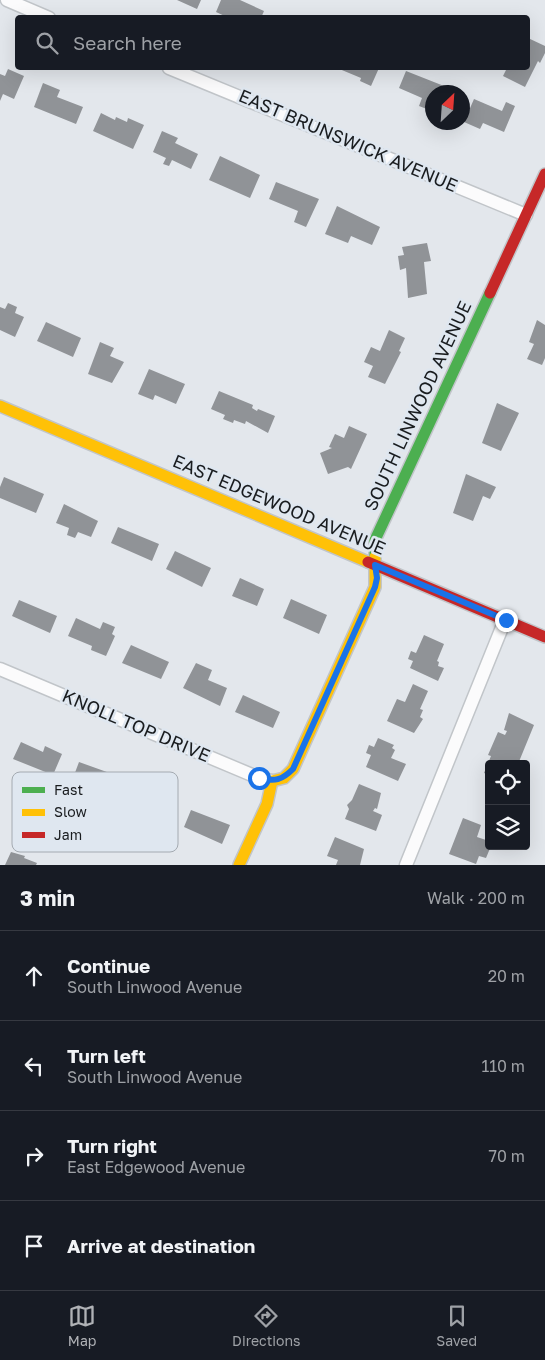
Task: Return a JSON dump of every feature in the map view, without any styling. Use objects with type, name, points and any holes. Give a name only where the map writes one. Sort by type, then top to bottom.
[{"type":"street","points":[[7,0],[42,15]]},
{"type":"street","name":"EAST BRUNSWICK AVENUE","points":[[174,70],[526,215]]},
{"type":"street","name":"SOUTH LINWOOD AVENUE","points":[[272,781],[284,778],[293,769],[375,587],[377,578],[375,540],[545,174]]},
{"type":"street","name":"EAST EDGEWOOD AVENUE","points":[[0,406],[545,637]]},
{"type":"street","points":[[406,865],[506,620]]},
{"type":"street","name":"KNOLL TOP DRIVE","points":[[0,669],[259,778],[272,781]]},
{"type":"street","points":[[239,865],[267,804],[272,781]]},
{"type":"building","points":[[177,0],[201,0],[197,9]]},
{"type":"building","points":[[221,0],[240,0],[264,11],[262,15],[222,15],[216,12]]},
{"type":"building","points":[[530,39],[545,46],[545,53],[540,63],[538,61],[525,87],[503,76],[506,70],[530,70]]},
{"type":"building","points":[[8,69],[24,76],[14,99],[3,94],[0,101],[0,74],[5,76]]},
{"type":"building","points":[[342,70],[378,70],[371,86],[360,81],[361,78]]},
{"type":"building","points":[[406,71],[441,85],[425,85],[425,108],[419,106],[422,98],[399,88]]},
{"type":"building","points":[[43,83],[60,90],[57,97],[83,107],[76,124],[34,107]]},
{"type":"building","points":[[474,99],[502,111],[506,102],[515,106],[504,132],[483,123],[480,129],[470,125],[470,108]]},
{"type":"building","points":[[101,113],[115,120],[116,117],[127,122],[128,118],[144,125],[133,149],[93,131]]},
{"type":"building","points":[[162,131],[178,138],[175,143],[198,154],[191,169],[172,160],[169,166],[163,164],[166,158],[153,152]]},
{"type":"building","points":[[220,156],[260,175],[250,198],[209,180]]},
{"type":"building","points":[[276,182],[319,199],[306,227],[294,222],[298,211],[269,199]]},
{"type":"building","points":[[337,206],[380,227],[372,245],[351,236],[348,243],[325,234]]},
{"type":"building","points":[[427,243],[431,261],[424,262],[427,294],[408,298],[406,268],[400,270],[398,256],[404,255],[402,247]]},
{"type":"building","points":[[8,303],[17,307],[15,313],[24,317],[15,337],[0,330],[0,307],[5,309]]},
{"type":"building","points":[[537,320],[545,325],[545,358],[542,365],[527,359],[534,344],[529,342]]},
{"type":"building","points":[[46,322],[81,338],[73,357],[37,341]]},
{"type":"building","points":[[389,330],[405,338],[399,351],[401,352],[385,384],[368,377],[373,366],[364,362],[371,347],[380,351]]},
{"type":"building","points":[[100,342],[114,348],[110,356],[124,362],[112,383],[88,374]]},
{"type":"building","points":[[149,369],[185,384],[176,404],[155,395],[153,400],[138,394]]},
{"type":"building","points":[[219,391],[253,405],[252,408],[257,411],[258,409],[275,416],[268,433],[246,421],[245,424],[234,420],[233,423],[223,419],[225,415],[211,409]]},
{"type":"building","points":[[497,403],[519,413],[501,451],[482,443]]},
{"type":"building","points":[[349,426],[367,434],[351,469],[348,467],[328,474],[320,453],[332,448],[329,447],[335,434],[344,438]]},
{"type":"building","points":[[466,474],[496,487],[490,499],[483,496],[473,521],[453,513]]},
{"type":"building","points":[[4,477],[44,494],[36,513],[0,498],[0,487]]},
{"type":"building","points":[[64,504],[98,521],[91,537],[78,532],[75,538],[67,535],[69,528],[56,523]]},
{"type":"building","points":[[118,527],[159,544],[152,561],[111,543]]},
{"type":"building","points":[[175,551],[211,568],[202,587],[166,569]]},
{"type":"building","points":[[240,578],[264,589],[257,606],[232,596]]},
{"type":"building","points":[[291,599],[327,615],[319,634],[283,618]]},
{"type":"building","points":[[19,600],[57,616],[50,633],[12,616]]},
{"type":"building","points":[[76,618],[100,629],[103,622],[115,627],[112,634],[115,636],[106,656],[91,650],[92,646],[68,636]]},
{"type":"building","points":[[424,635],[444,644],[437,661],[439,662],[438,666],[444,668],[438,681],[410,668],[413,661],[408,659],[411,651],[416,653]]},
{"type":"building","points":[[131,645],[169,662],[161,679],[122,663]]},
{"type":"building","points":[[196,663],[212,670],[208,680],[227,688],[220,706],[183,688]]},
{"type":"building","points":[[413,684],[428,691],[420,709],[423,710],[420,717],[423,719],[414,733],[387,721],[397,699],[405,702]]},
{"type":"building","points":[[243,695],[280,712],[273,728],[235,712]]},
{"type":"building","points":[[509,713],[534,725],[520,760],[489,760],[491,756],[488,755],[498,732],[505,735],[507,731],[504,730]]},
{"type":"building","points":[[378,738],[394,745],[392,748],[395,750],[391,758],[406,764],[398,781],[366,767],[371,755],[366,753],[369,745],[374,747]]},
{"type":"building","points":[[21,742],[43,752],[45,746],[62,754],[54,772],[46,772],[13,759]]},
{"type":"building","points":[[79,762],[107,772],[75,772]]},
{"type":"building","points":[[359,784],[381,793],[377,809],[375,808],[373,811],[382,815],[376,831],[345,819],[349,809],[347,805],[352,800]]},
{"type":"building","points":[[191,810],[230,825],[222,844],[184,827]]},
{"type":"building","points":[[463,818],[481,825],[477,837],[485,840],[485,850],[489,850],[486,858],[479,856],[476,864],[449,854]]},
{"type":"building","points":[[335,837],[364,849],[360,865],[336,865],[338,860],[327,856]]},
{"type":"building","points":[[11,852],[25,856],[24,858],[37,863],[36,865],[5,865]]},
{"type":"traffic: fast","points":[[375,557],[375,540],[490,293]]},
{"type":"traffic: slow","points":[[0,406],[368,562]]},
{"type":"traffic: slow","points":[[239,865],[267,804],[272,781],[284,778],[293,769],[375,587],[375,557]]},
{"type":"traffic: jam","points":[[490,293],[545,174]]},
{"type":"traffic: jam","points":[[368,562],[545,637]]},
{"type":"route","points":[[259,778],[272,781],[284,778],[293,769],[375,587],[377,578],[375,565],[506,620]]}]
